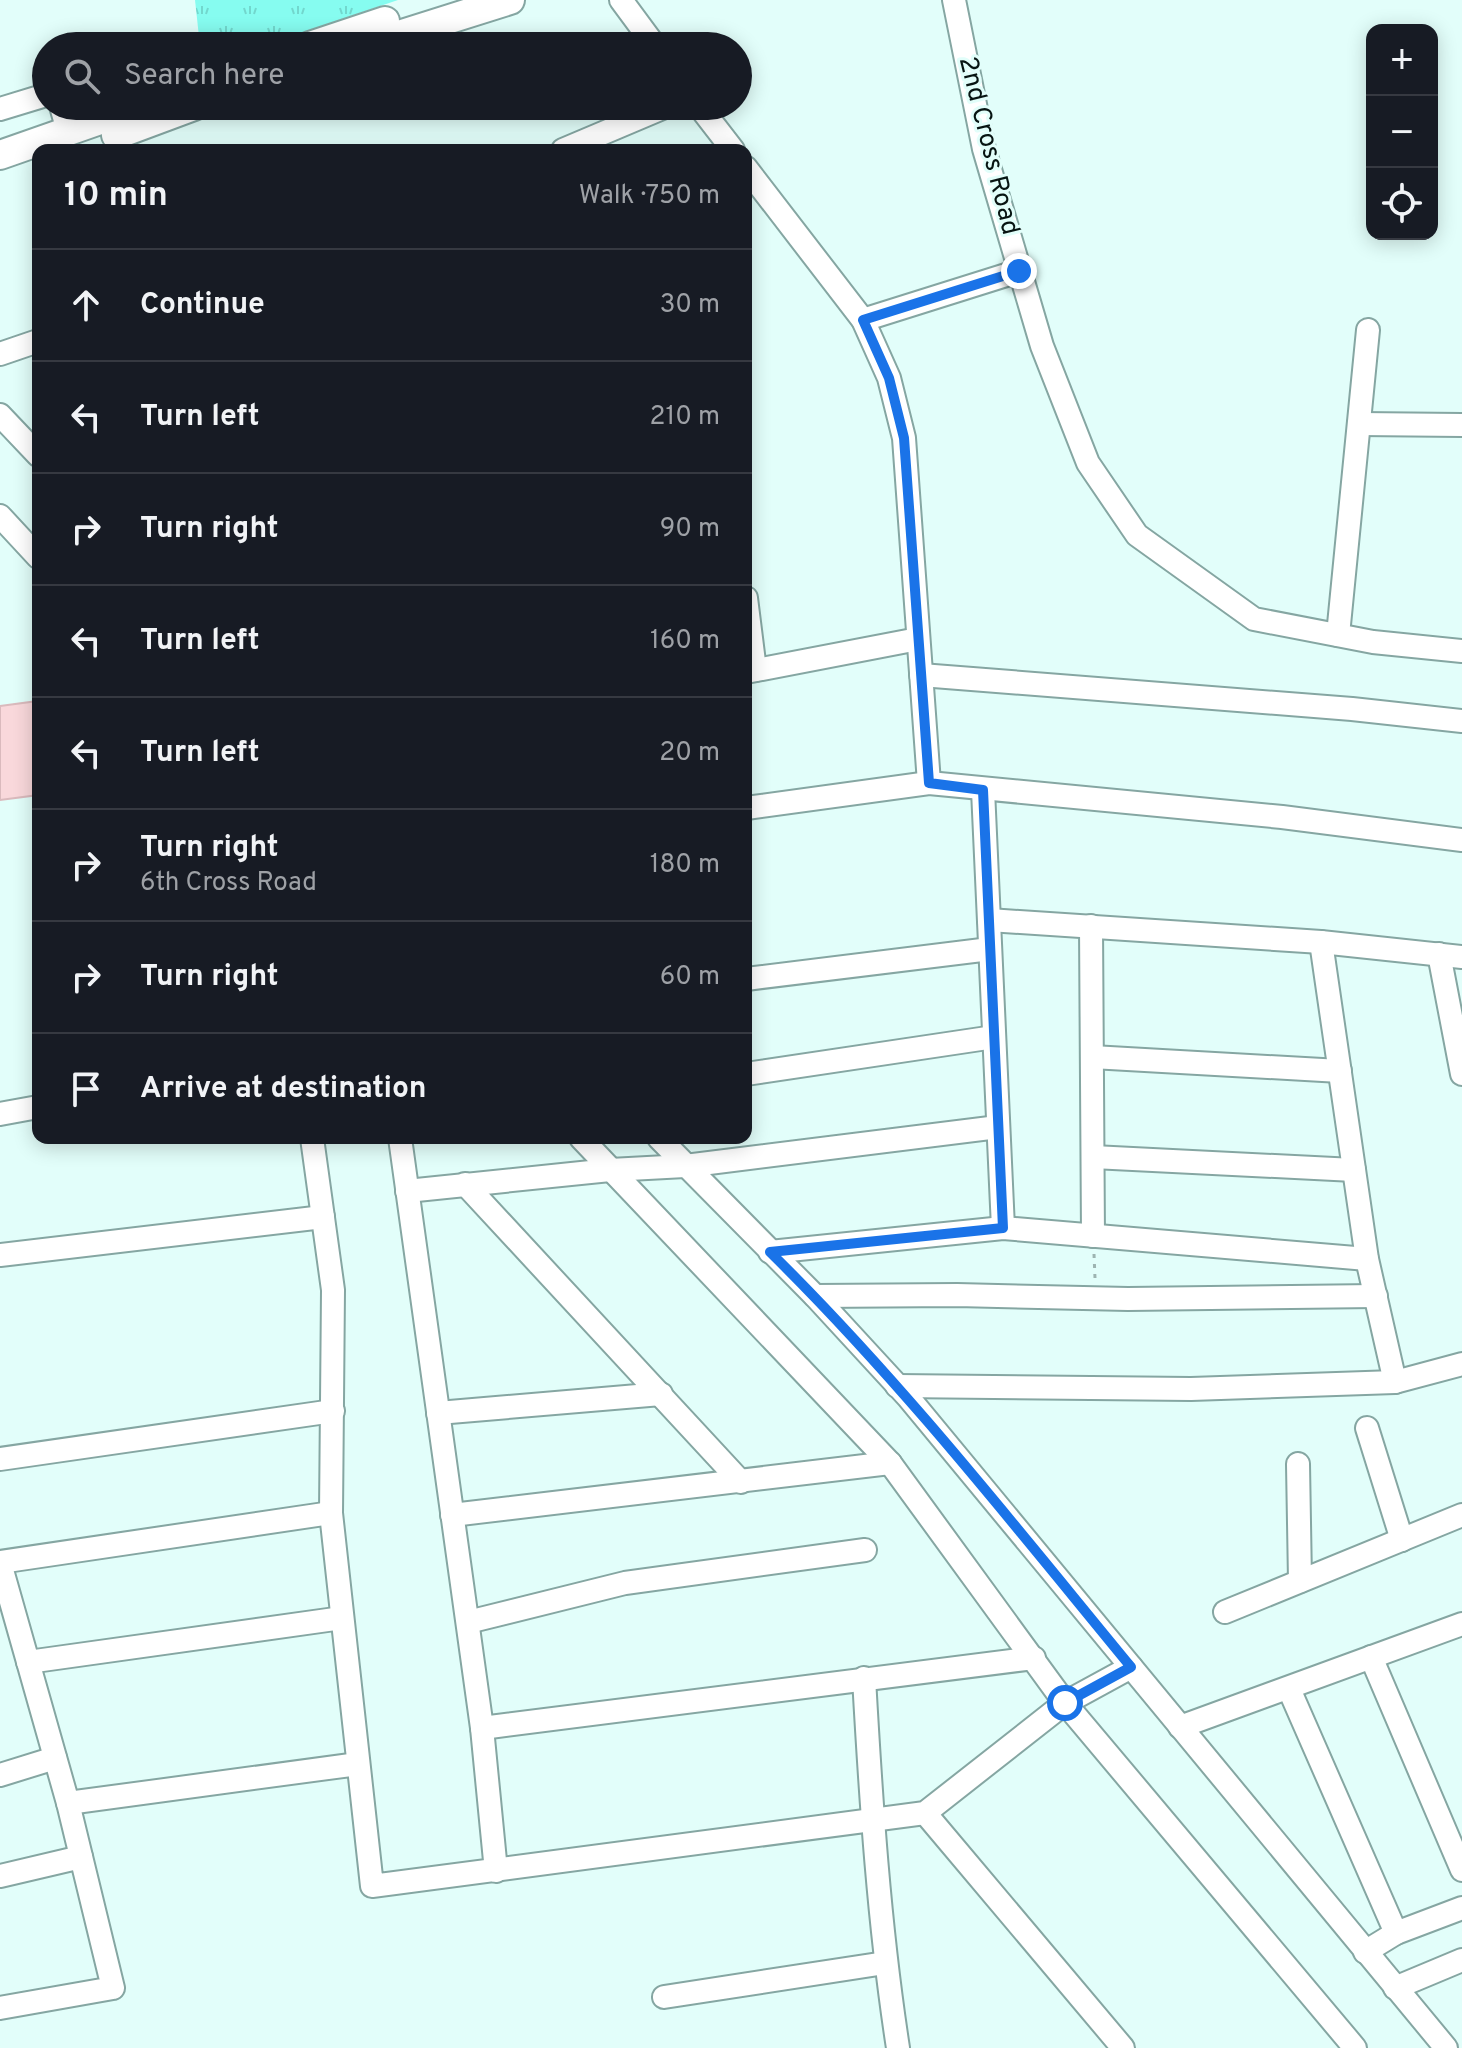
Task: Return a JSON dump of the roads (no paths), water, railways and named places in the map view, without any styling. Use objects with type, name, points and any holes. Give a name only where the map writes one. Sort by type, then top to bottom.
[{"type":"main road","points":[[352,32],[447,0]]},
{"type":"main road","points":[[408,32],[510,0]]},
{"type":"main road","points":[[0,155],[96,120]]},
{"type":"main road","points":[[68,129],[117,120]]},
{"type":"main road","points":[[0,174],[32,164]]},
{"type":"street","points":[[621,0],[645,32]]},
{"type":"street","name":"2nd Cross Road","points":[[954,0],[984,149],[1042,346],[1088,463],[1137,535],[1254,619],[1373,642],[1462,651]]},
{"type":"street","points":[[0,109],[32,99]]},
{"type":"street","points":[[583,144],[636,120]]},
{"type":"street","points":[[710,120],[728,144]]},
{"type":"street","points":[[752,176],[863,320],[889,378],[904,438],[929,783]]},
{"type":"street","points":[[863,320],[1019,271]]},
{"type":"street","points":[[1338,635],[1368,330]]},
{"type":"street","points":[[0,354],[32,343]]},
{"type":"street","points":[[0,415],[32,443]]},
{"type":"street","points":[[1359,424],[1462,425]]},
{"type":"street","points":[[0,516],[32,551]]},
{"type":"street","points":[[752,671],[918,639]]},
{"type":"street","points":[[921,675],[1352,709],[1462,721]]},
{"type":"street","points":[[752,807],[929,783],[1282,817],[1462,840]]},
{"type":"street","points":[[983,790],[1003,1228]]},
{"type":"street","points":[[989,920],[1321,942],[1462,957]]},
{"type":"street","points":[[1091,926],[1093,1236]]},
{"type":"street","points":[[1321,942],[1367,1259],[1395,1382]]},
{"type":"street","points":[[752,978],[990,949]]},
{"type":"street","points":[[1439,954],[1462,1074]]},
{"type":"street","points":[[752,1073],[994,1037]]},
{"type":"street","points":[[1092,1057],[1340,1071]]},
{"type":"street","points":[[0,1114],[32,1108]]},
{"type":"street","points":[[407,1191],[610,1170],[685,1166],[998,1127]]},
{"type":"street","points":[[313,1144],[333,1290],[331,1513],[372,1886],[925,1813],[1065,1703],[1131,1667]]},
{"type":"street","points":[[401,1144],[482,1728],[496,1871]]},
{"type":"street","points":[[586,1144],[890,1463],[1065,1703],[1355,2048]]},
{"type":"street","points":[[665,1144],[815,1296],[897,1386],[1446,2048]]},
{"type":"street","points":[[1093,1157],[1354,1170]]},
{"type":"street","points":[[465,1184],[741,1482]]},
{"type":"street","points":[[0,1255],[323,1217]]},
{"type":"street","points":[[770,1252],[1003,1228],[1367,1259]]},
{"type":"street","points":[[815,1296],[1376,1296]]},
{"type":"street","points":[[897,1386],[1191,1389],[1395,1382],[1462,1364]]},
{"type":"street","points":[[438,1413],[661,1394]]},
{"type":"street","points":[[0,1459],[333,1411]]},
{"type":"street","points":[[1367,1428],[1402,1540]]},
{"type":"street","points":[[452,1515],[890,1463]]},
{"type":"street","points":[[1298,1464],[1300,1581]]},
{"type":"street","points":[[0,2008],[113,1988],[68,1803],[0,1562],[331,1513]]},
{"type":"street","points":[[1225,1612],[1462,1515]]},
{"type":"street","points":[[468,1622],[625,1583],[865,1550]]},
{"type":"street","points":[[28,1662],[342,1618]]},
{"type":"street","points":[[1180,1727],[1462,1624]]},
{"type":"street","points":[[1371,1657],[1462,1870]]},
{"type":"street","points":[[482,1728],[1034,1658]]},
{"type":"street","points":[[864,1678],[872,1820],[885,1963],[898,2048]]},
{"type":"street","points":[[1289,1689],[1396,1933]]},
{"type":"street","points":[[0,1775],[55,1758]]},
{"type":"street","points":[[68,1803],[358,1764]]},
{"type":"street","points":[[925,1813],[1123,2048]]},
{"type":"street","points":[[0,1876],[81,1857]]},
{"type":"street","points":[[1365,1952],[1396,1933],[1462,1908]]},
{"type":"street","points":[[1395,1988],[1462,1960]]},
{"type":"street","points":[[664,1997],[885,1963]]}]
